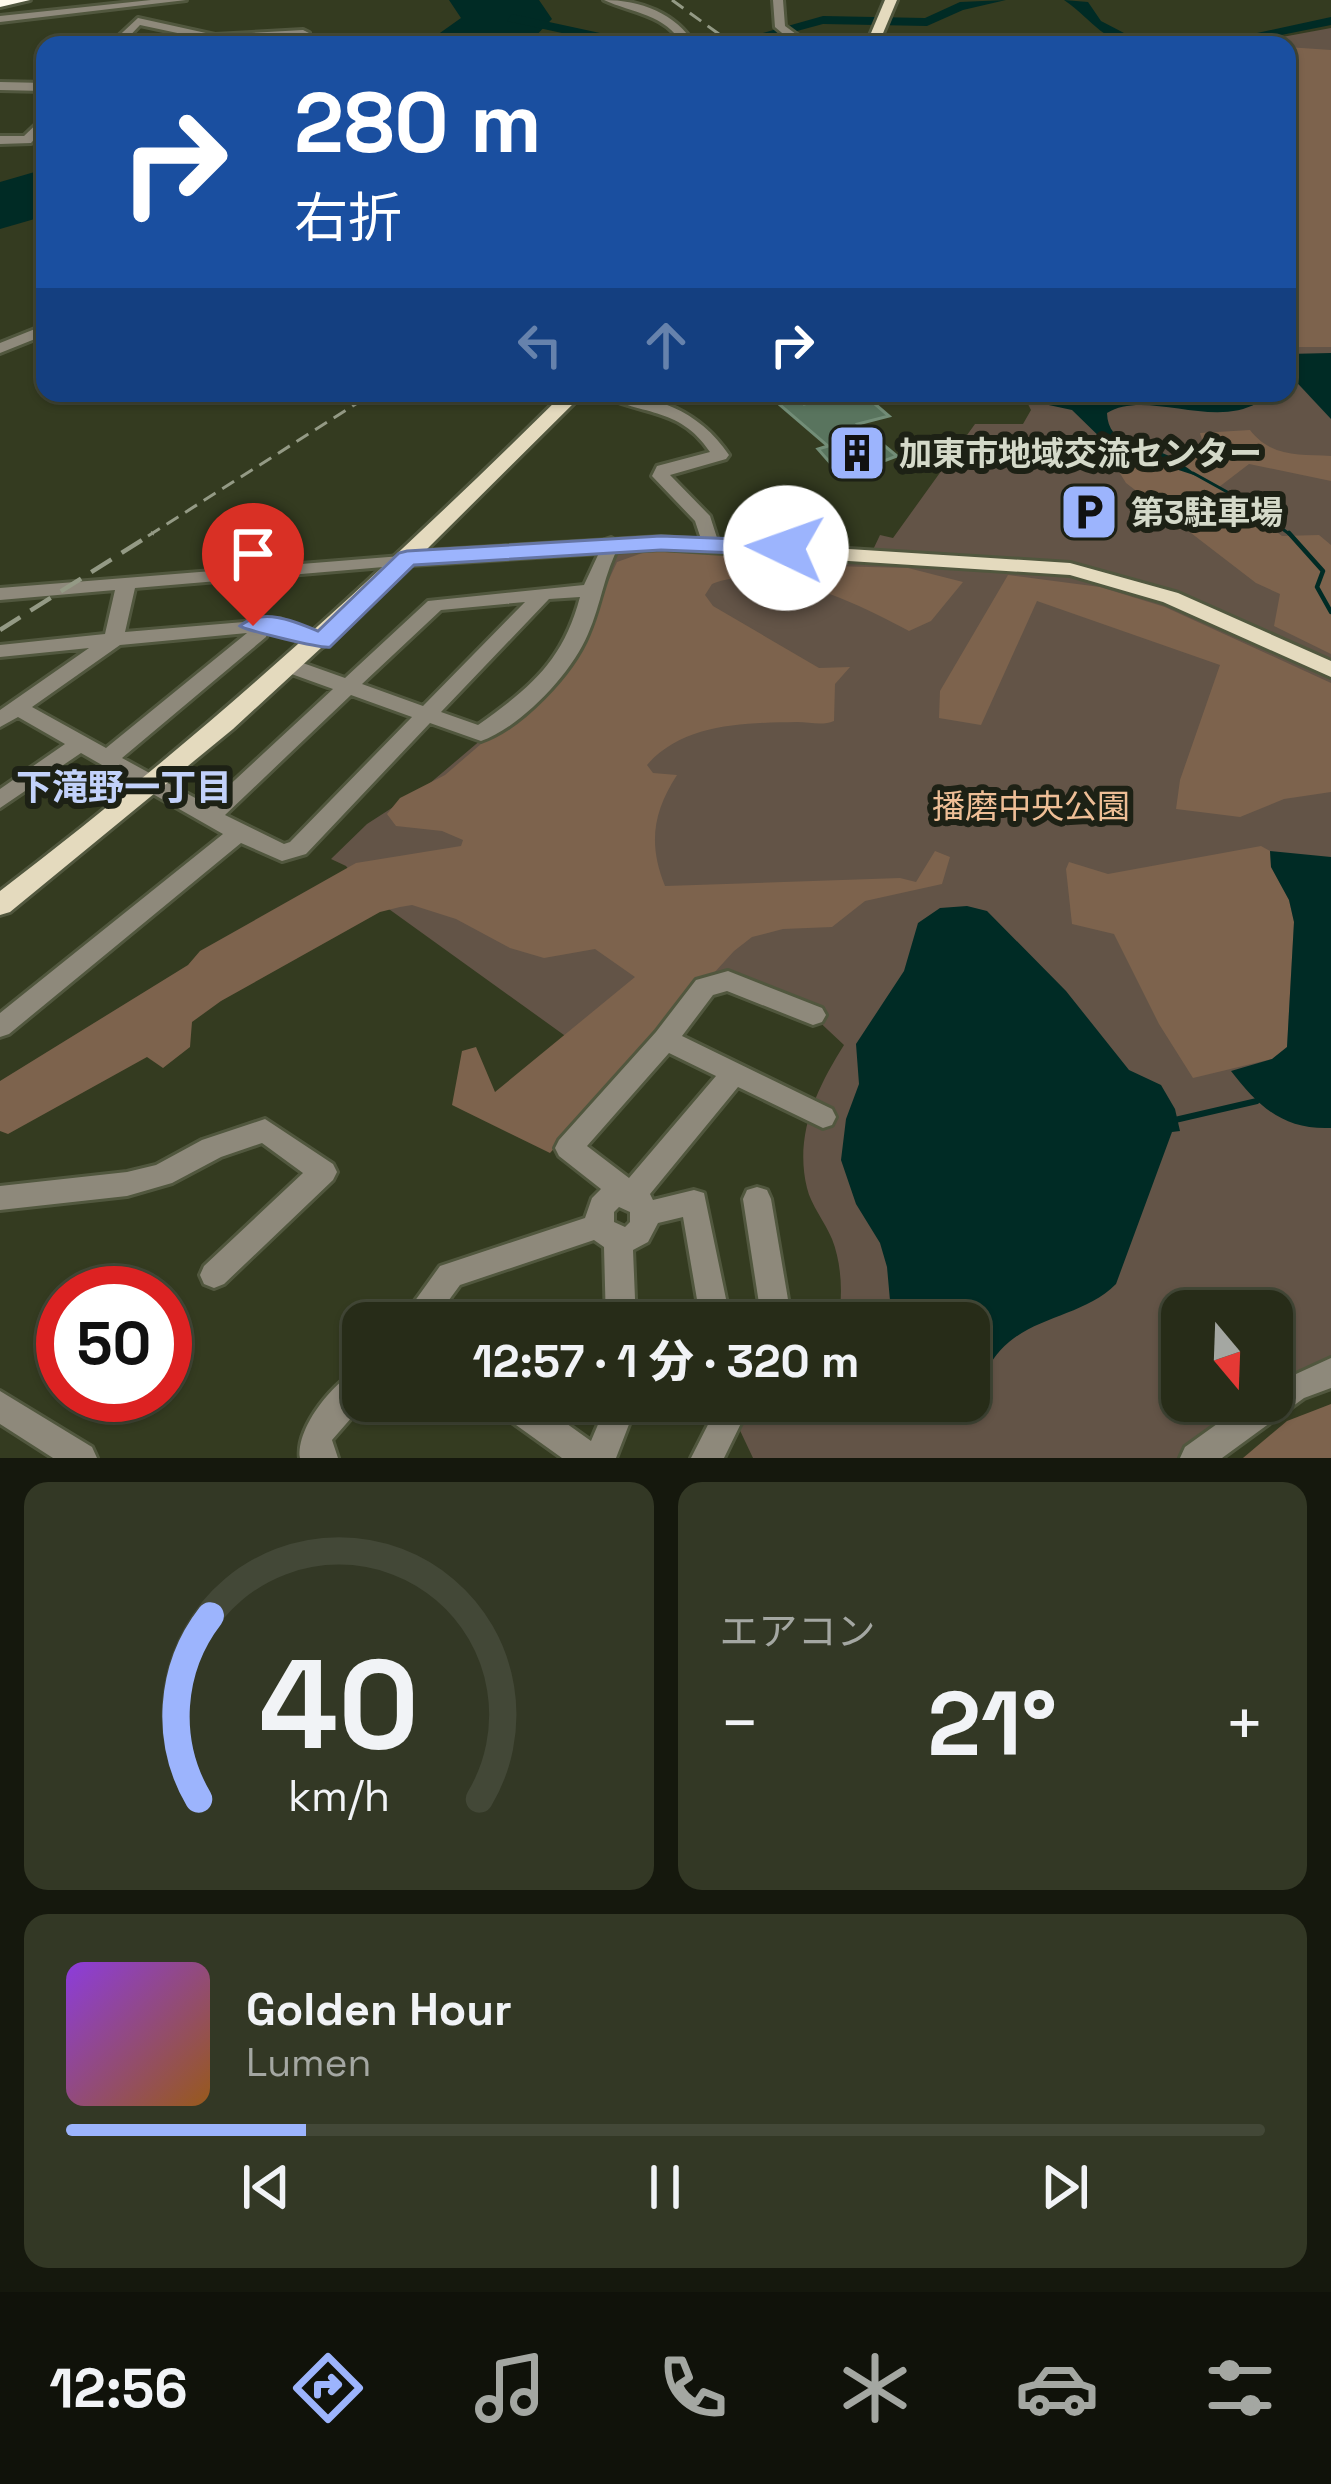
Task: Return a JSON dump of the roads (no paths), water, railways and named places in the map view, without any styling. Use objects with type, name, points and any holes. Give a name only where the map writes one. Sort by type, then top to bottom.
[{"type":"highway","points":[[0,2],[22,0]]},
{"type":"main road","points":[[877,36],[891,0]]},
{"type":"main road","points":[[0,904],[155,784],[293,667],[565,402]]},
{"type":"main road","points":[[407,559],[611,544],[710,544],[991,561],[1107,575],[1180,599],[1331,670]]},
{"type":"street","points":[[0,32],[1,19],[181,0]]},
{"type":"street","points":[[609,0],[658,15],[685,36]]},
{"type":"street","points":[[778,0],[787,36]]},
{"type":"street","points":[[124,36],[138,21],[206,36]]},
{"type":"street","points":[[250,36],[302,36]]},
{"type":"street","points":[[0,86],[36,87]]},
{"type":"street","points":[[0,140],[27,140],[36,130]]},
{"type":"street","points":[[0,347],[36,333]]},
{"type":"street","points":[[637,402],[676,414],[713,441],[720,455],[663,470],[661,476],[704,520],[710,544]]},
{"type":"street","points":[[293,667],[482,734],[562,666],[580,631],[589,590],[611,544]]},
{"type":"street","points":[[0,594],[407,559]]},
{"type":"street","points":[[9,714],[114,640],[125,584]]},
{"type":"street","points":[[210,816],[435,605],[589,590]]},
{"type":"street","points":[[9,714],[79,744],[283,853],[298,848],[543,594]]},
{"type":"street","points":[[0,651],[280,625],[321,642]]},
{"type":"street","points":[[107,759],[260,633],[253,626]]},
{"type":"street","points":[[0,800],[79,744]]},
{"type":"street","points":[[0,1027],[239,833]]},
{"type":"street","points":[[712,1302],[694,1202],[638,1205],[569,1148],[705,987],[728,981],[812,1015]]},
{"type":"street","points":[[665,1039],[823,1117]]},
{"type":"street","points":[[430,1302],[450,1275],[609,1232],[639,1232],[638,1205],[732,1075]]},
{"type":"street","points":[[0,1198],[127,1184],[162,1175],[212,1148],[265,1130],[323,1172],[214,1275]]},
{"type":"street","points":[[757,1199],[774,1302]]},
{"type":"street","points":[[609,1232],[618,1302]]},
{"type":"street","points":[[1196,1458],[1293,1388],[1331,1373]]},
{"type":"street","points":[[322,1458],[314,1453],[317,1433],[342,1405]]},
{"type":"street","points":[[0,1406],[81,1458]]},
{"type":"street","points":[[538,1422],[589,1458]]},
{"type":"street","points":[[600,1458],[615,1422]]},
{"type":"street","points":[[707,1458],[727,1422]]},
{"type":"water","points":[[449,0],[539,0],[552,19],[536,36],[436,36],[461,18]]},
{"type":"water","points":[[36,172],[36,219],[0,229],[0,182]]},
{"type":"water","points":[[1331,353],[1331,419],[1296,382],[1296,354]]},
{"type":"water","points":[[1034,402],[1257,403],[1220,412],[1140,405],[1107,413],[1120,438],[1167,455],[1200,477],[1111,448],[1072,410]]},
{"type":"water","points":[[1270,851],[1331,857],[1331,1128],[1285,1120],[1251,1095],[1231,1071],[1272,1059],[1287,1047],[1294,922],[1289,900],[1271,867]]},
{"type":"water","points":[[967,906],[987,911],[1066,991],[1129,1070],[1161,1085],[1175,1109],[1180,1131],[1172,1132],[1116,1284],[1091,1302],[1021,1333],[990,1365],[990,1302],[890,1302],[880,1243],[856,1204],[841,1160],[846,1119],[859,1084],[856,1044],[904,971],[918,923],[940,908]]},
{"type":"waterway","points":[[762,36],[823,20],[927,22],[960,6],[999,0]]},
{"type":"waterway","points":[[1071,0],[1083,5],[1096,24],[1121,36]]},
{"type":"waterway","points":[[512,18],[595,36]]},
{"type":"waterway","points":[[1255,36],[1331,21]]},
{"type":"waterway","points":[[1193,473],[1247,503],[1291,535]]},
{"type":"waterway","points":[[1291,535],[1323,571],[1317,587],[1331,612]]},
{"type":"waterway","points":[[1175,1120],[1257,1101]]},
{"type":"railway","points":[[672,0],[722,36]]},
{"type":"railway","points":[[148,536],[359,402]]},
{"type":"railway","points":[[0,630],[153,533]]},
{"type":"place","name":"加東市地域交流センター","points":[[857,453]]},
{"type":"place","name":"第3駐車場","points":[[1089,512]]},
{"type":"district","name":"下滝野一丁目","points":[[124,787]]},
{"type":"park label","name":"播磨中央公園","points":[[1031,806]]}]
